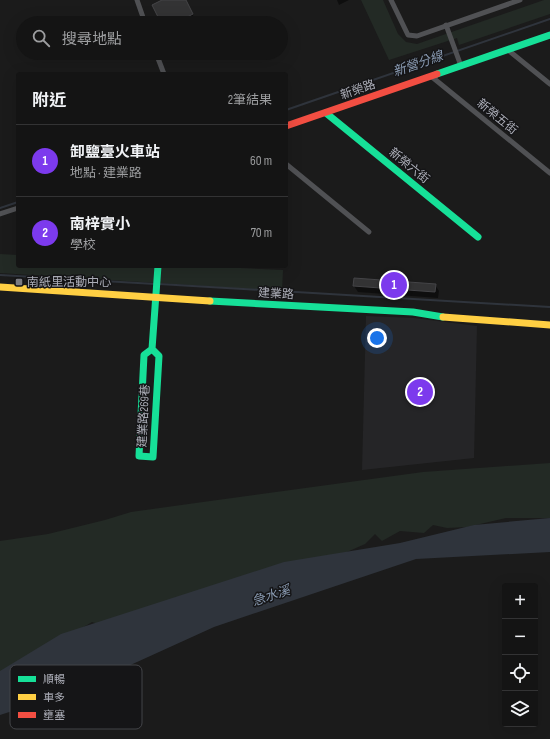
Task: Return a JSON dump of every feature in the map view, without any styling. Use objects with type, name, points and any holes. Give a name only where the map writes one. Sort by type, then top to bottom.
[{"type":"street","points":[[137,0],[143,16]]},
{"type":"street","points":[[391,0],[408,35],[417,36],[520,0]]},
{"type":"street","points":[[446,25],[461,66]]},
{"type":"street","name":"新榮路","points":[[288,125],[432,77],[550,35]]},
{"type":"street","points":[[508,50],[550,84]]},
{"type":"street","points":[[159,60],[163,72]]},
{"type":"street","name":"新榮五街","points":[[432,77],[550,173]]},
{"type":"street","name":"新榮六街","points":[[326,113],[478,237]]},
{"type":"street","points":[[288,166],[369,232]]},
{"type":"street","points":[[0,214],[16,209]]},
{"type":"street","name":"建業路269巷","points":[[152,349],[144,355],[139,456],[153,457],[159,356],[152,349],[158,268]]},
{"type":"street","name":"建業路","points":[[0,287],[155,298],[413,312],[452,319],[550,325]]},
{"type":"shaded area","points":[[361,0],[383,0],[398,34],[406,42],[417,44],[544,0],[550,0],[550,14],[459,45],[457,38],[389,60]]},
{"type":"shaded area","points":[[0,254],[16,255],[16,268],[240,268],[283,270],[282,291],[0,273]]},
{"type":"shaded area","points":[[366,316],[414,318],[477,326],[474,458],[362,470]]},
{"type":"shaded area","points":[[550,463],[550,518],[506,518],[467,527],[447,528],[433,525],[424,533],[400,531],[382,541],[375,534],[365,544],[297,574],[114,629],[92,622],[21,665],[10,665],[10,672],[0,678],[0,541],[48,534],[131,512],[423,472]]},
{"type":"water","name":"急水溪","points":[[550,518],[550,552],[416,559],[214,627],[130,665],[10,665],[10,712],[0,715],[0,671],[61,634],[284,562],[400,543],[474,525]]},
{"type":"building","points":[[162,0],[186,0],[193,14],[189,16],[158,16],[152,5]]},
{"type":"building","points":[[354,278],[436,284],[435,292],[353,286]]},
{"type":"waterway","name":"新營分線","points":[[288,109],[550,19]]},
{"type":"waterway","name":"新營分線","points":[[0,208],[16,203]]},
{"type":"waterway","points":[[0,275],[155,284]]},
{"type":"waterway","points":[[159,284],[550,307]]},
{"type":"traffic: fast","points":[[437,74],[550,35]]},
{"type":"traffic: fast","points":[[326,113],[478,237]]},
{"type":"traffic: fast","points":[[152,349],[158,268]]},
{"type":"traffic: fast","points":[[210,301],[413,312],[443,317]]},
{"type":"traffic: fast","points":[[152,349],[159,356],[153,457],[139,456],[144,355],[152,349]]},
{"type":"traffic: slow","points":[[0,287],[210,301]]},
{"type":"traffic: slow","points":[[443,317],[550,325]]},
{"type":"traffic: jam","points":[[288,125],[437,74]]},
{"type":"place","name":"南紙里活動中心","points":[[19,282]]},
{"type":"place","name":"卸鹽臺火車站","points":[[394,285]]},
{"type":"place","name":"南梓實小","points":[[420,392]]}]
